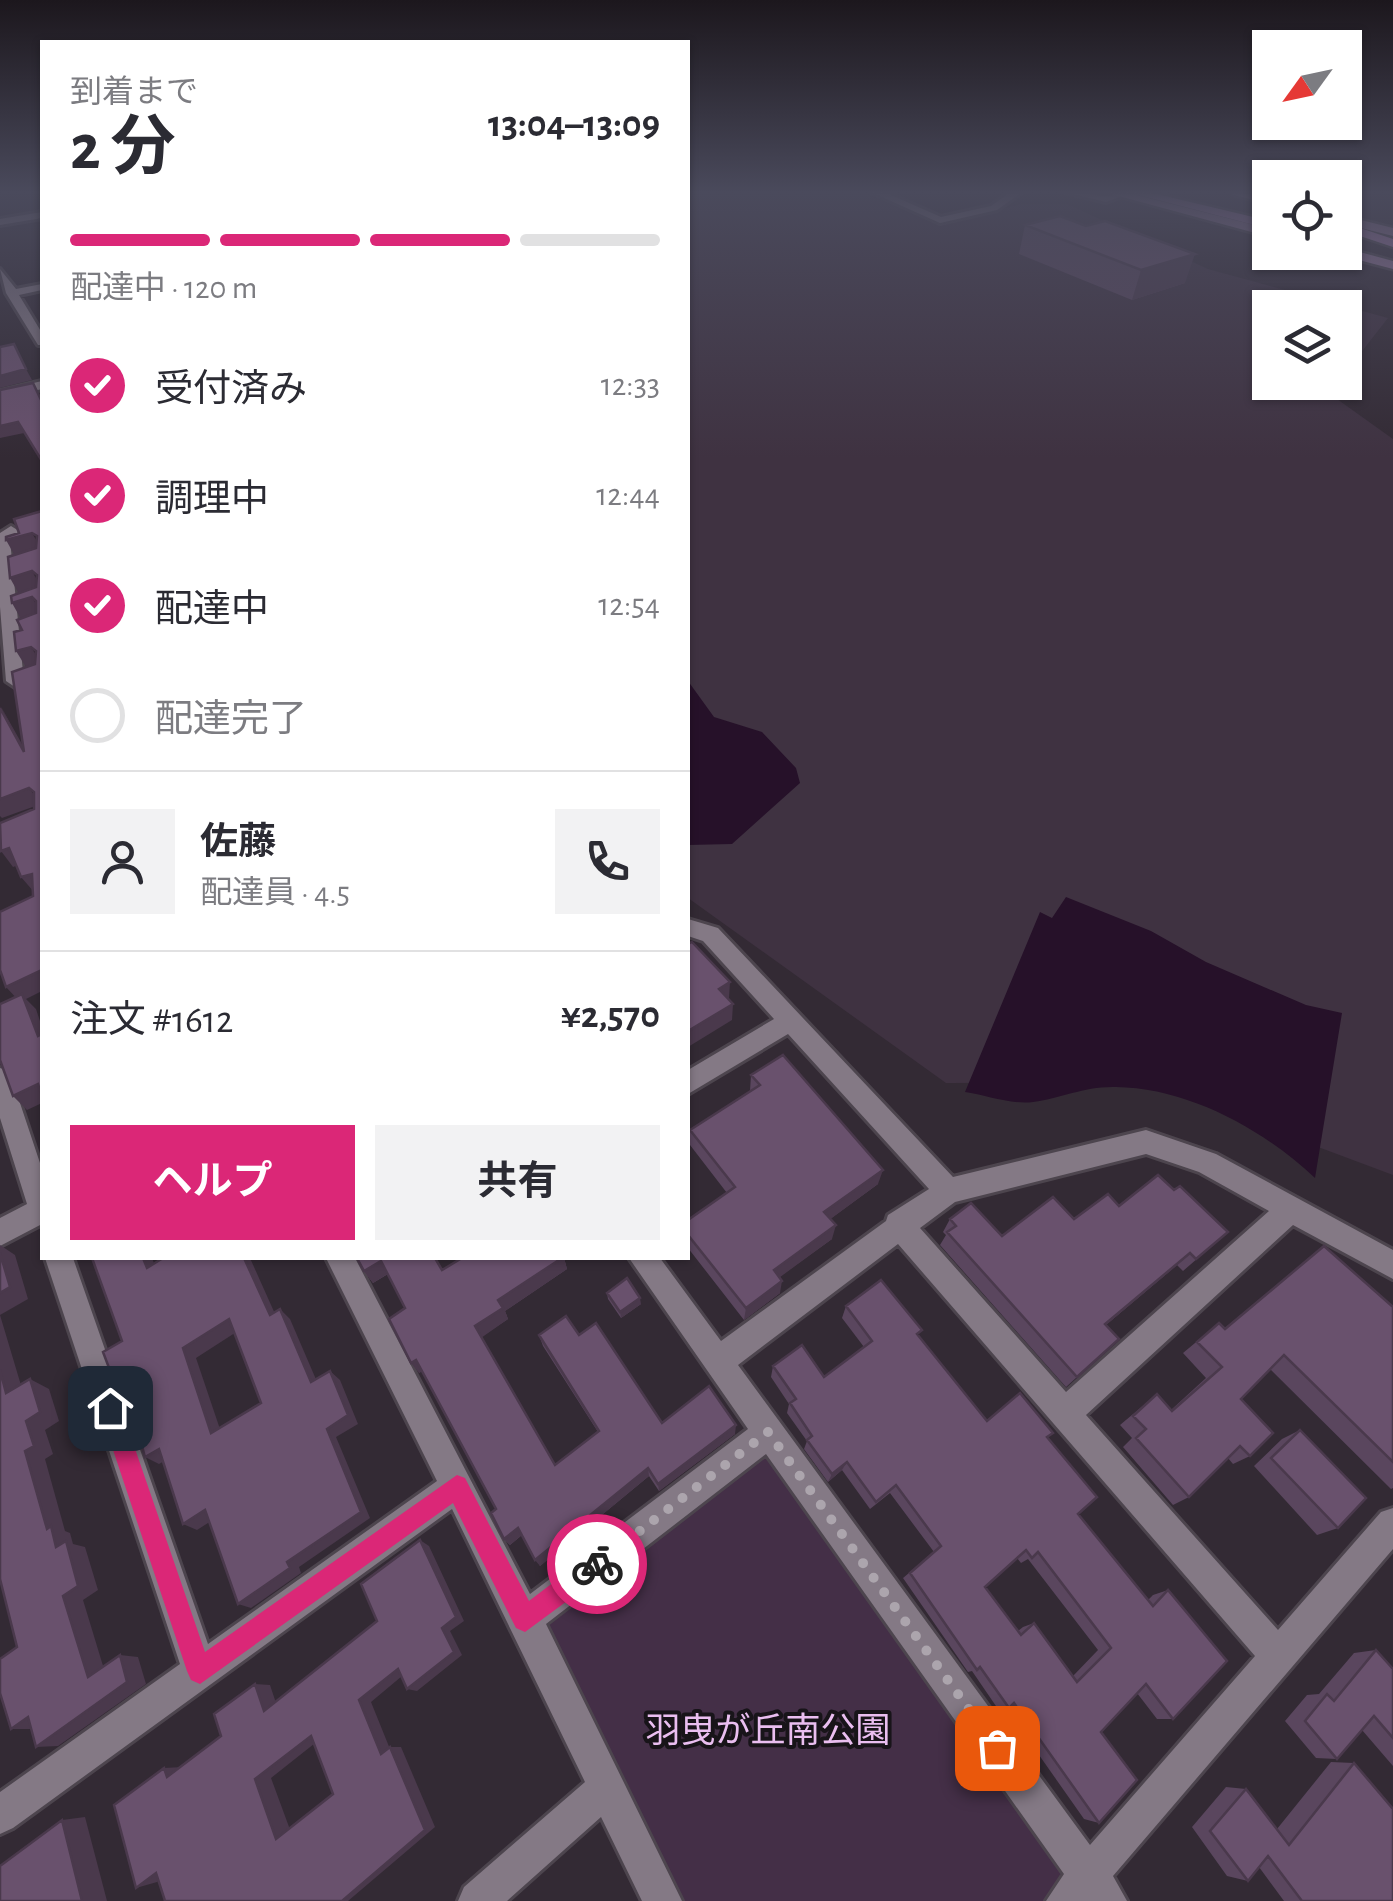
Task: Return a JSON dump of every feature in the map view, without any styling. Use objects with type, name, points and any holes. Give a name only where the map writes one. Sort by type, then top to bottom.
[{"type":"street","points":[[0,308],[10,295],[40,288]]},
{"type":"street","points":[[10,295],[40,339]]},
{"type":"street","points":[[0,395],[40,385]]},
{"type":"street","points":[[13,530],[2,539],[3,576],[16,604],[11,632],[14,682],[40,673]]},
{"type":"street","points":[[3,576],[24,563]]},
{"type":"street","points":[[690,929],[710,934],[948,1190]]},
{"type":"street","points":[[690,1082],[790,1020]]},
{"type":"street","points":[[0,1079],[40,1203]]},
{"type":"street","points":[[717,1362],[948,1190],[1146,1142],[1207,1163],[1393,1265]]},
{"type":"street","points":[[1065,1414],[1292,1208]]},
{"type":"street","points":[[0,1233],[40,1210]]},
{"type":"street","points":[[898,1224],[1278,1656]]},
{"type":"street","points":[[60,1260],[200,1671]]},
{"type":"street","points":[[341,1260],[525,1620],[662,1901]]},
{"type":"street","points":[[644,1260],[1087,1892],[1278,1656],[1393,1524]]},
{"type":"street","points":[[525,1620],[768,1432]]},
{"type":"street","points":[[0,1814],[457,1486]]},
{"type":"street","points":[[478,1901],[606,1788]]},
{"type":"shaded area","points":[[690,281],[1251,281],[1285,290],[1252,290],[1252,400],[1338,400],[1393,439],[1393,1175],[1144,1082],[946,1083],[690,899]]},
{"type":"shaded area","points":[[1362,311],[1388,318],[1362,351]]},
{"type":"shaded area","points":[[690,684],[714,717],[762,732],[796,768],[800,783],[732,844],[690,845]]},
{"type":"shaded area","points":[[1066,897],[1151,931],[1206,962],[1306,1005],[1342,1013],[1315,1178],[1249,1128],[1171,1095],[1104,1087],[1025,1103],[965,1092],[1040,912],[1052,918]]},
{"type":"green space","name":"羽曳が丘南公園","points":[[765,1446],[1080,1885],[1066,1901],[668,1901],[537,1625]]},
{"type":"building","points":[[14,344],[26,369],[0,376],[0,347]]},
{"type":"building","points":[[33,383],[40,398],[40,458],[18,422],[0,426],[0,390]]},
{"type":"building","points":[[40,512],[40,971],[6,987],[0,970],[0,912],[33,896],[32,874],[21,877],[9,848],[1,851],[0,823],[34,809],[34,792],[29,788],[0,799],[0,708],[24,752],[12,672],[35,664],[36,651],[31,647],[16,651],[14,632],[22,630],[17,620],[36,613],[36,601],[32,597],[12,603],[11,596],[36,587],[37,575],[32,571],[10,578],[8,557],[36,548],[37,536],[32,533],[6,540],[19,533],[14,519]]},
{"type":"building","points":[[690,943],[730,982],[719,989],[733,1004],[690,1030]]},
{"type":"building","points":[[22,994],[40,1035],[40,1090],[38,1084],[13,1096],[0,1060],[0,1004]]},
{"type":"building","points":[[783,1055],[883,1170],[824,1212],[836,1225],[774,1270],[782,1281],[746,1308],[690,1238],[690,1219],[735,1187],[690,1130],[760,1085],[751,1075]]},
{"type":"building","points":[[1158,1175],[1174,1190],[1180,1186],[1228,1232],[1196,1259],[1190,1253],[1105,1324],[1119,1339],[1077,1377],[947,1232],[956,1226],[950,1219],[971,1203],[1002,1236],[1053,1197],[1074,1219],[1108,1194],[1119,1206]]},
{"type":"building","points":[[1324,1246],[1393,1307],[1393,1462],[1284,1355],[1241,1399],[1273,1433],[1250,1456],[1240,1446],[1189,1497],[1136,1438],[1146,1429],[1133,1416],[1157,1394],[1172,1411],[1222,1367],[1197,1342],[1219,1323],[1225,1329]]},
{"type":"building","points":[[0,1253],[10,1287],[0,1293]]},
{"type":"building","points":[[93,1260],[144,1260],[147,1268],[160,1260],[245,1260],[270,1315],[280,1309],[311,1382],[330,1371],[348,1415],[327,1429],[361,1512],[287,1562],[290,1568],[238,1604],[205,1510],[183,1524],[159,1449],[145,1457],[125,1384],[117,1389],[103,1352],[122,1341]],"holes":[[[229,1319],[261,1403],[211,1433],[183,1348]]]},
{"type":"building","points":[[358,1260],[436,1260],[442,1270],[459,1260],[559,1260],[498,1300],[503,1308],[475,1326],[555,1465],[599,1431],[539,1335],[566,1316],[579,1335],[596,1323],[662,1423],[709,1386],[736,1425],[658,1484],[648,1468],[535,1560],[518,1528],[504,1539],[491,1513],[496,1509],[416,1360],[411,1363],[389,1319],[405,1308],[381,1261],[364,1271]]},
{"type":"building","points":[[627,1278],[640,1298],[620,1312],[607,1293]]},
{"type":"building","points":[[881,1280],[922,1330],[917,1334],[987,1421],[1020,1393],[1053,1433],[1047,1437],[1097,1497],[1078,1514],[1153,1606],[1168,1590],[1227,1661],[1173,1719],[1146,1684],[1101,1732],[1137,1780],[1099,1823],[1014,1703],[1009,1708],[980,1667],[977,1670],[910,1573],[941,1546],[896,1485],[876,1502],[847,1462],[832,1474],[807,1440],[812,1436],[790,1403],[796,1399],[773,1366],[802,1345],[824,1377],[872,1341],[846,1306]],"holes":[[[1026,1550],[1032,1558],[1038,1552],[1111,1648],[1077,1682],[1034,1623],[1021,1635],[985,1587]]]},
{"type":"building","points":[[0,1370],[6,1393],[30,1379],[40,1412],[26,1421],[34,1446],[25,1451],[47,1529],[51,1526],[56,1547],[66,1541],[78,1586],[63,1596],[88,1677],[120,1655],[127,1682],[36,1747],[28,1717],[11,1729],[0,1693],[0,1659],[17,1647],[0,1579]]},
{"type":"building","points":[[1300,1430],[1366,1498],[1338,1528],[1271,1458]]},
{"type":"building","points":[[420,1540],[456,1617],[442,1628],[454,1652],[407,1689],[398,1669],[359,1700],[381,1754],[390,1747],[425,1830],[342,1901],[165,1901],[156,1873],[136,1888],[114,1805],[164,1768],[167,1777],[221,1736],[214,1714],[255,1684],[264,1711],[377,1621],[361,1584]],"holes":[[[311,1736],[333,1794],[276,1839],[255,1779]]]},
{"type":"building","points":[[1376,1650],[1393,1669],[1393,1738],[1374,1716],[1337,1759],[1305,1721],[1327,1694],[1334,1701]]},
{"type":"building","points":[[1354,1763],[1393,1809],[1393,1901],[1302,1901],[1268,1856],[1248,1881],[1210,1831],[1246,1789],[1289,1845]]},
{"type":"building","points":[[62,1820],[82,1901],[0,1901],[0,1866]]},
{"type":"way so far","points":[[597,1564],[768,1432],[997,1748]]},
{"type":"route","points":[[110,1408],[200,1671],[457,1486],[525,1620],[597,1564]]}]
